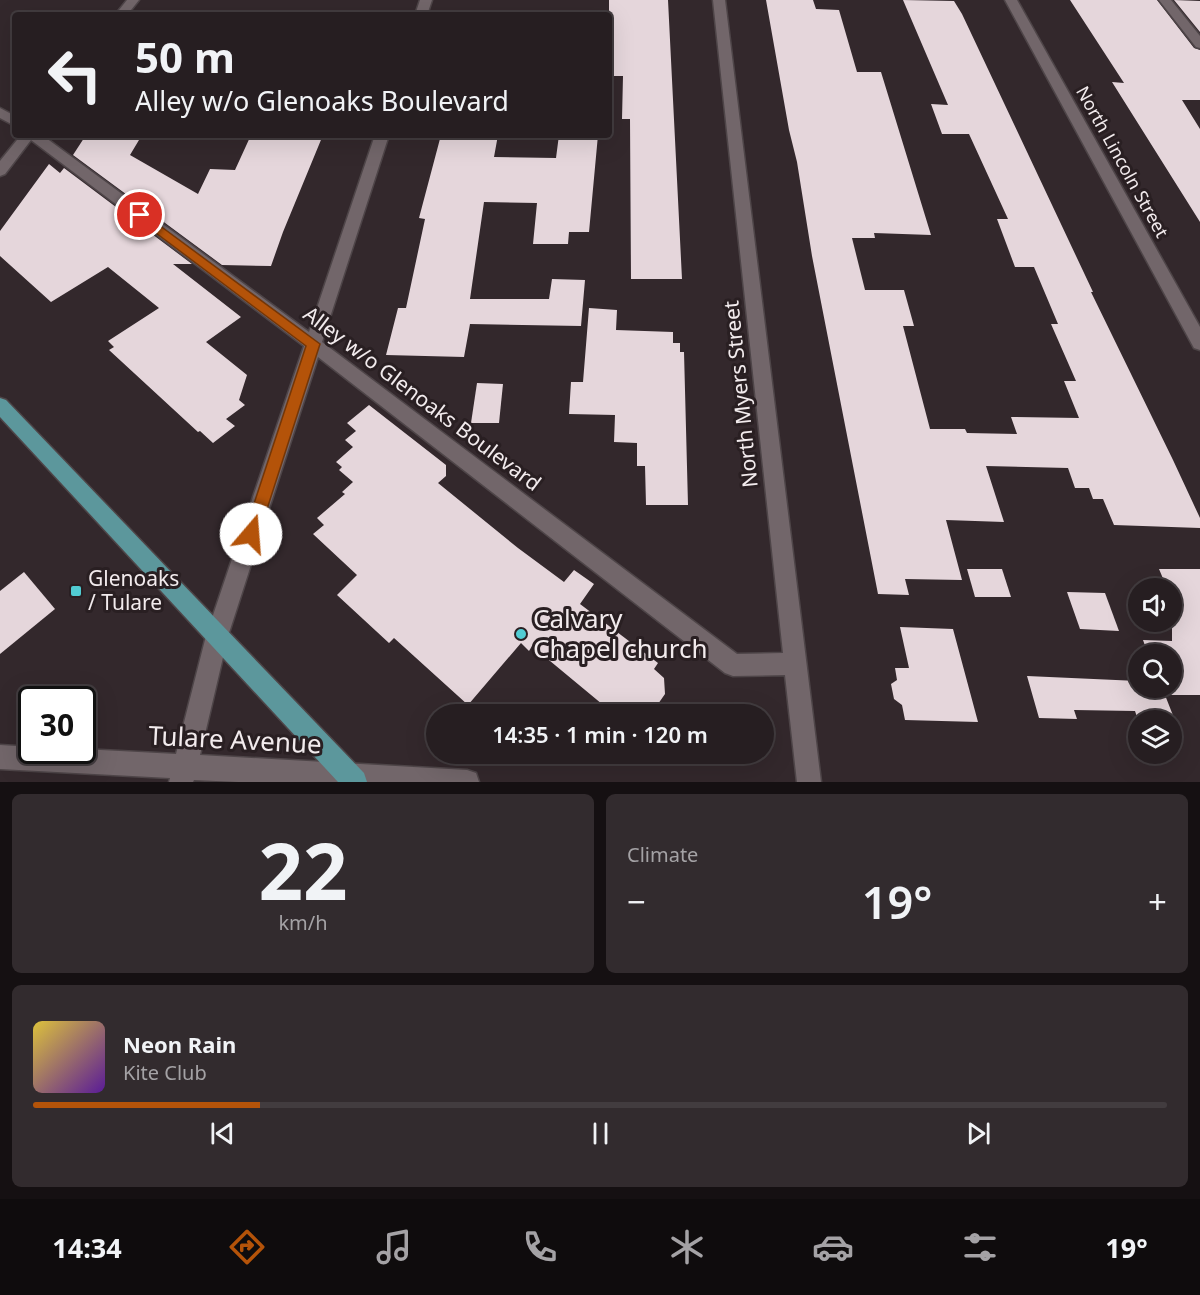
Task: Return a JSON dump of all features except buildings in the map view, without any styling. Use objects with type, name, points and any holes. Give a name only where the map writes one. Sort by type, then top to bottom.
[{"type":"main road","points":[[0,405],[351,779]]},
{"type":"street","points":[[123,12],[133,0]]},
{"type":"street","name":"North Myers Street","points":[[719,0],[809,782]]},
{"type":"street","name":"North Lincoln Street","points":[[1011,0],[1200,343]]},
{"type":"street","points":[[1166,0],[1200,44]]},
{"type":"street","points":[[0,171],[26,138]]},
{"type":"street","name":"Alley w/o Glenoaks Boulevard","points":[[37,138],[313,344],[733,665],[794,664]]},
{"type":"street","points":[[183,773],[217,636],[381,138]]},
{"type":"street","name":"Tulare Avenue","points":[[0,757],[183,773],[467,782]]},
{"type":"place","name":"Glenoaks / Tulare","points":[[76,591]]},
{"type":"place","name":"Calvary Chapel church","points":[[521,634]]},
{"type":"route","points":[[140,215],[313,344],[251,534]]}]
